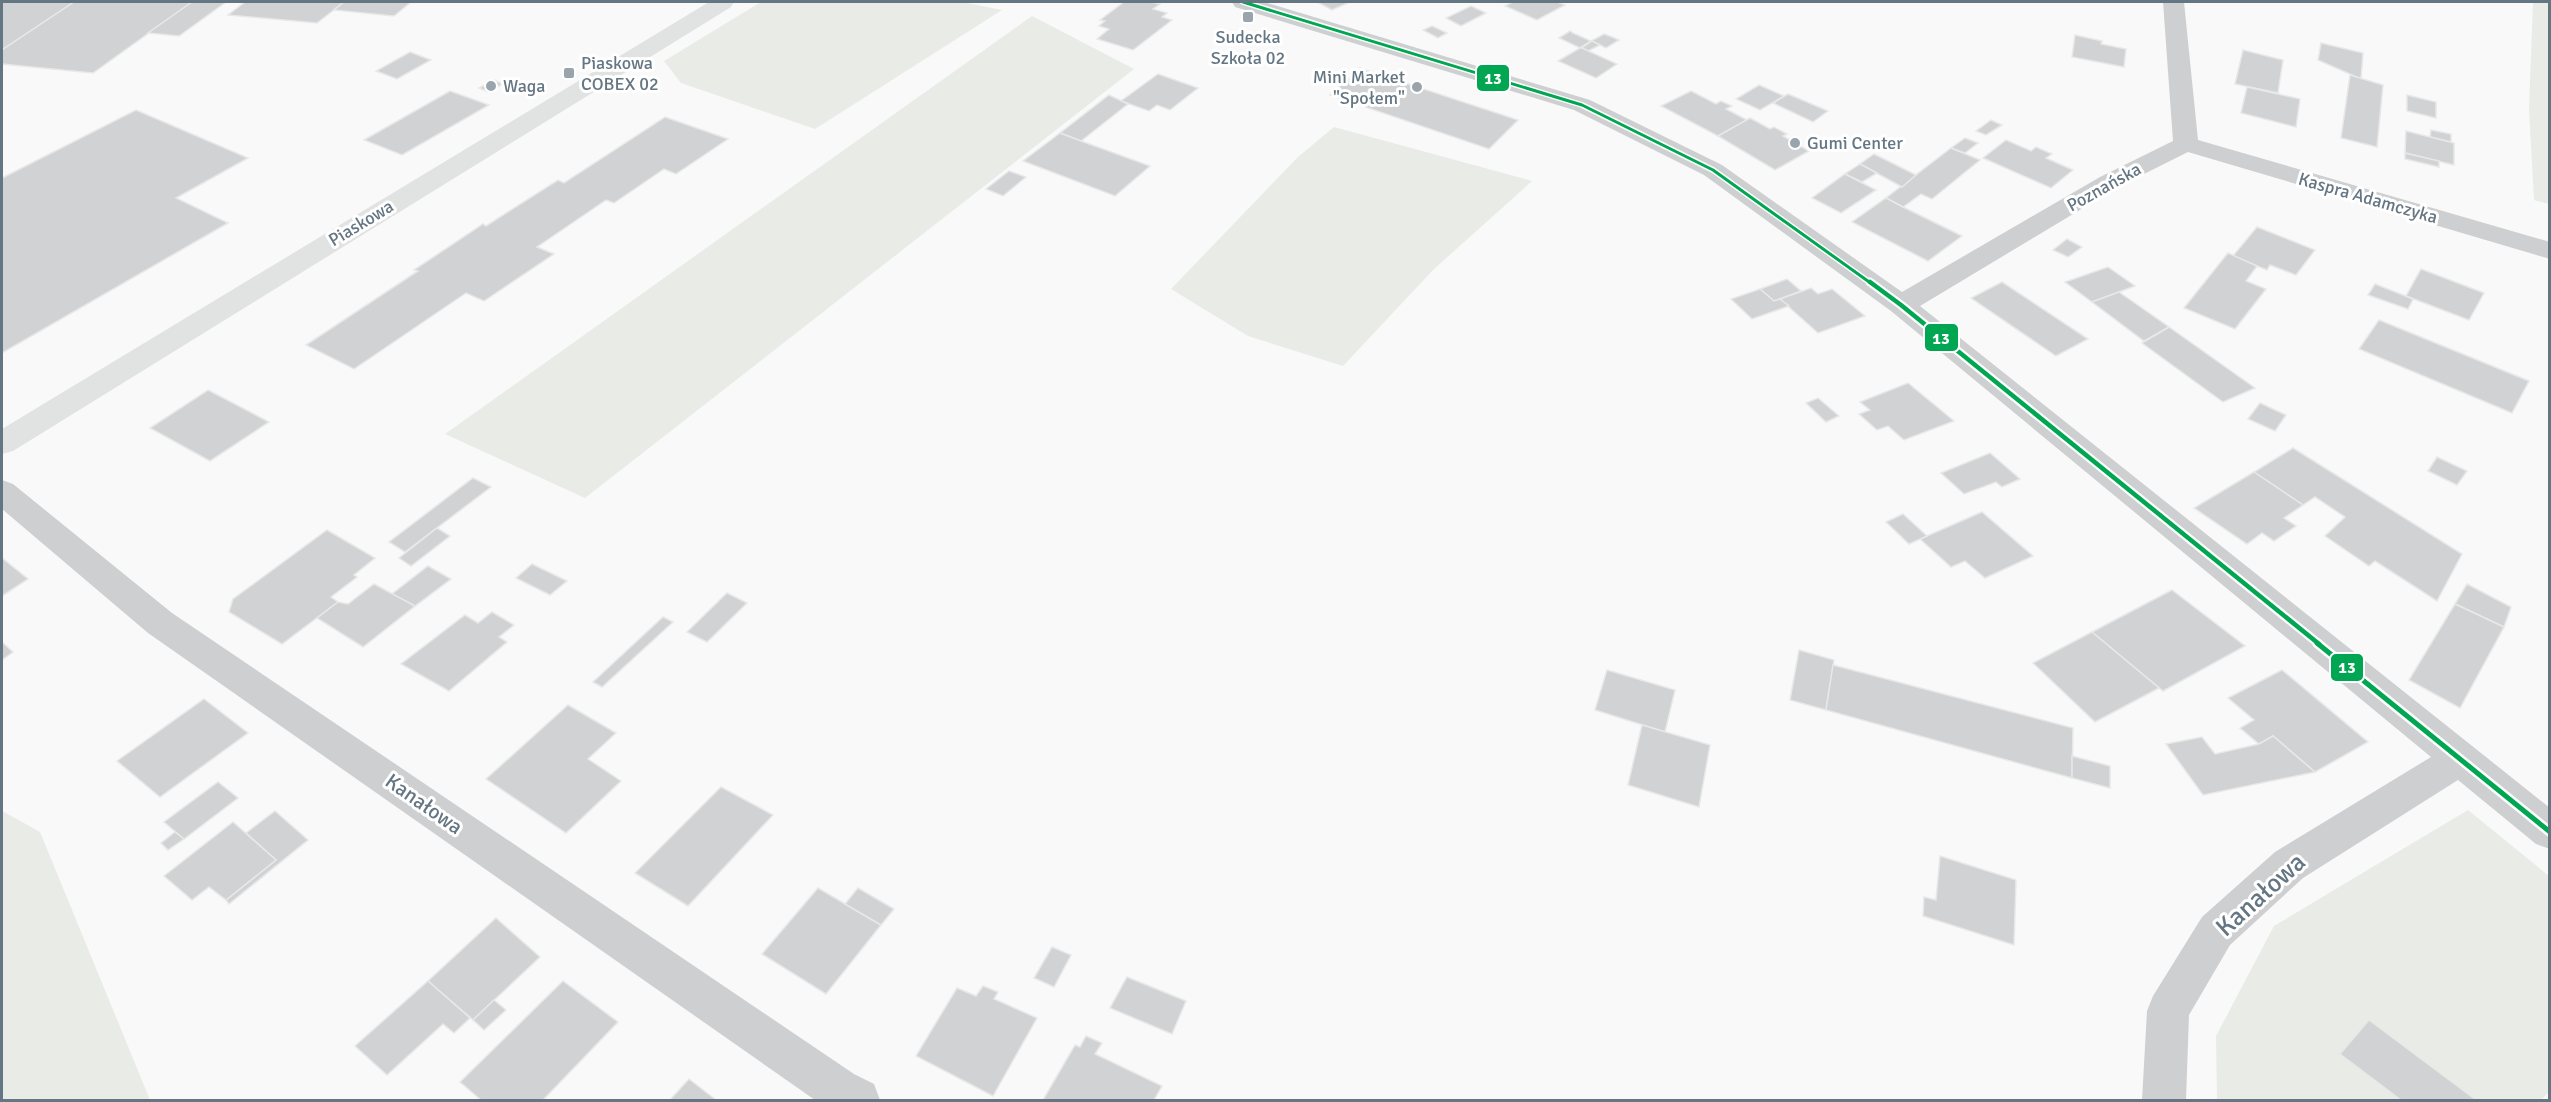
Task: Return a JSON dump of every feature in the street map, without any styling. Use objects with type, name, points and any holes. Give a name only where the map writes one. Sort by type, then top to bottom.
[{"type":"main road","name":"Piaskowa","points":[[2,442],[722,2]]},
{"type":"street","points":[[1243,2],[1582,105],[1713,170],[1901,305],[2458,760],[2550,832]]},
{"type":"street","points":[[2174,2],[2186,144]]},
{"type":"street","name":"Poznańska","points":[[1901,305],[2109,182],[2186,144]]},
{"type":"street","name":"Kaspra Adamczyka","points":[[2186,144],[2550,251]]},
{"type":"street","name":"Kanałowa","points":[[2,492],[160,623],[838,1090],[858,1101]]},
{"type":"street","name":"Kanałowa","points":[[2164,1101],[2168,1011],[2216,932],[2289,865],[2458,760]]},
{"type":"shaded area","points":[[761,2],[962,2],[1002,10],[815,129],[681,83],[664,61]]},
{"type":"shaded area","points":[[2533,2],[2549,2],[2549,204],[2534,200],[2529,110]]},
{"type":"shaded area","points":[[1032,16],[1134,69],[585,498],[445,434]]},
{"type":"shaded area","points":[[1334,127],[1532,181],[1433,270],[1343,366],[1248,336],[1171,289],[1298,157]]},
{"type":"shaded area","points":[[2468,810],[2549,876],[2550,1091],[2541,1100],[2217,1100],[2216,1036],[2274,926]]},
{"type":"shaded area","points":[[2,811],[40,832],[150,1100],[2,1100]]},
{"type":"building","points":[[2,2],[74,2],[2,50]]},
{"type":"building","points":[[74,2],[192,2],[93,73],[2,64],[2,50]]},
{"type":"building","points":[[192,2],[226,2],[179,36],[148,33]]},
{"type":"building","points":[[245,2],[344,2],[317,23],[228,15]]},
{"type":"building","points":[[344,2],[411,2],[394,16],[334,10]]},
{"type":"building","points":[[1124,2],[1160,4],[1153,9],[1167,13],[1162,17],[1172,20],[1133,50],[1097,39],[1109,29],[1099,26],[1105,21],[1100,20]]},
{"type":"building","points":[[1317,2],[1350,2],[1332,10]]},
{"type":"building","points":[[1513,2],[1557,2],[1565,5],[1537,20],[1505,6]]},
{"type":"building","points":[[1471,6],[1486,13],[1461,26],[1446,18]]},
{"type":"building","points":[[1432,26],[1447,33],[1438,38],[1423,30]]},
{"type":"building","points":[[1570,31],[1591,41],[1580,48],[1559,38]]},
{"type":"building","points":[[1604,34],[1619,40],[1606,48],[1591,41]]},
{"type":"building","points":[[2075,35],[2126,49],[2124,67],[2072,57]]},
{"type":"building","points":[[1592,41],[1600,45],[1588,51],[1582,48]]},
{"type":"building","points":[[2321,43],[2363,53],[2361,79],[2318,60]]},
{"type":"building","points":[[1580,48],[1617,64],[1596,78],[1558,61]]},
{"type":"building","points":[[2243,50],[2283,60],[2278,93],[2235,84]]},
{"type":"building","points":[[410,52],[431,60],[397,79],[376,71]]},
{"type":"building","points":[[1360,68],[1518,120],[1489,149],[1330,95]]},
{"type":"building","points":[[1158,74],[1198,88],[1170,110],[1157,105],[1149,111],[1121,101]]},
{"type":"building","points":[[2350,75],[2383,85],[2377,147],[2341,138]]},
{"type":"building","name":"Waga","points":[[494,80],[503,84],[488,92],[479,88]]},
{"type":"building","points":[[1759,85],[1784,96],[1760,110],[1736,99]]},
{"type":"building","points":[[2247,87],[2300,99],[2296,127],[2241,113]]},
{"type":"building","points":[[450,91],[489,105],[402,155],[364,140]]},
{"type":"building","points":[[1691,91],[1716,104],[1721,101],[1732,106],[1726,109],[1747,120],[1718,136],[1661,106]]},
{"type":"building","points":[[1788,94],[1828,111],[1813,122],[1773,103]]},
{"type":"building","points":[[1109,95],[1128,104],[1081,141],[1060,133]]},
{"type":"building","points":[[2407,95],[2436,102],[2436,118],[2407,111]]},
{"type":"building","points":[[136,110],[248,158],[176,198],[228,223],[2,353],[2,178]]},
{"type":"building","points":[[665,117],[728,139],[676,174],[664,169],[614,203],[606,200],[537,247],[554,254],[484,301],[466,293],[354,369],[306,345],[418,271],[414,270],[483,224],[486,226],[558,180],[564,183]]},
{"type":"building","points":[[1750,118],[1770,129],[1774,127],[1787,134],[1783,136],[1809,151],[1775,170],[1718,136]]},
{"type":"building","points":[[1991,120],[2002,125],[1986,135],[1976,131]]},
{"type":"building","points":[[2431,130],[2451,134],[2451,142],[2430,137]]},
{"type":"building","points":[[2406,131],[2454,143],[2454,165],[2405,153]]},
{"type":"building","points":[[1060,133],[1150,166],[1115,196],[1023,161]]},
{"type":"building","points":[[1965,138],[1978,143],[1965,153],[1951,148]]},
{"type":"building","points":[[2006,140],[2031,151],[2036,147],[2052,154],[2046,158],[2073,170],[2051,188],[1983,158]]},
{"type":"building","points":[[1951,148],[1980,160],[1932,199],[1921,194],[1903,207],[1886,198]]},
{"type":"building","points":[[2405,153],[2439,161],[2439,167],[2405,159]]},
{"type":"building","points":[[1874,154],[1916,175],[1902,187],[1860,164]]},
{"type":"building","points":[[1860,164],[1877,173],[1862,182],[1845,174]]},
{"type":"building","points":[[1009,171],[1026,177],[1003,196],[986,189]]},
{"type":"building","points":[[1845,174],[1876,190],[1841,213],[1812,198]]},
{"type":"building","points":[[1886,198],[1962,236],[1928,261],[1852,222]]},
{"type":"building","points":[[2257,227],[2315,250],[2296,275],[2270,265],[2267,270],[2233,256]]},
{"type":"building","points":[[2067,239],[2082,247],[2068,257],[2053,250]]},
{"type":"building","points":[[2228,253],[2257,266],[2246,281],[2266,289],[2235,329],[2184,308]]},
{"type":"building","points":[[2108,267],[2135,286],[2092,302],[2065,282]]},
{"type":"building","points":[[2421,269],[2484,293],[2469,320],[2406,296]]},
{"type":"building","points":[[1787,279],[1801,291],[1774,301],[1760,289]]},
{"type":"building","points":[[2002,282],[2088,339],[2056,356],[1971,298]]},
{"type":"building","points":[[2375,284],[2413,299],[2408,309],[2368,295]]},
{"type":"building","points":[[1811,288],[1818,294],[1832,289],[1865,316],[1818,333],[1780,299]]},
{"type":"building","points":[[1760,289],[1774,301],[1780,299],[1789,306],[1752,319],[1731,299]]},
{"type":"building","points":[[2119,292],[2169,327],[2144,341],[2092,302]]},
{"type":"building","points":[[2379,320],[2529,381],[2512,413],[2359,349]]},
{"type":"building","points":[[2169,327],[2255,388],[2223,402],[2142,343]]},
{"type":"building","points":[[1908,383],[1954,421],[1904,440],[1888,426],[1877,430],[1859,414],[1870,410],[1860,402]]},
{"type":"building","points":[[208,390],[269,422],[210,461],[150,428]]},
{"type":"building","points":[[1818,398],[1839,416],[1826,422],[1806,403]]},
{"type":"building","points":[[2260,403],[2286,415],[2275,431],[2248,419]]},
{"type":"building","points":[[2293,448],[2462,554],[2437,601],[2375,561],[2369,566],[2325,536],[2345,517],[2315,497],[2303,505],[2254,472]]},
{"type":"building","points":[[1990,453],[2020,479],[2002,487],[1996,482],[1964,494],[1941,473]]},
{"type":"building","points":[[2437,457],[2467,471],[2457,485],[2428,471]]},
{"type":"building","points":[[2254,472],[2303,505],[2284,518],[2296,526],[2274,541],[2262,533],[2247,544],[2194,508]]},
{"type":"building","points":[[473,478],[491,487],[405,552],[389,542]]},
{"type":"building","points":[[1982,512],[2033,556],[1985,578],[1965,561],[1951,567],[1920,539]]},
{"type":"building","points":[[1903,514],[1927,536],[1909,544],[1886,522]]},
{"type":"building","points":[[437,528],[450,536],[411,566],[399,558]]},
{"type":"building","points":[[327,530],[375,558],[354,575],[357,577],[331,597],[338,602],[282,644],[229,612],[233,599]]},
{"type":"building","points":[[2,558],[28,579],[2,596]]},
{"type":"building","points":[[532,564],[567,581],[550,595],[516,578]]},
{"type":"building","points":[[428,566],[451,579],[415,606],[392,594]]},
{"type":"building","points":[[374,584],[415,606],[363,647],[317,618],[338,602],[348,604]]},
{"type":"building","points":[[2467,584],[2511,607],[2504,627],[2455,604]]},
{"type":"building","points":[[2172,590],[2245,646],[2163,691],[2092,632]]},
{"type":"building","points":[[727,593],[747,603],[707,642],[687,632]]},
{"type":"building","points":[[2455,604],[2504,627],[2460,708],[2409,680]]},
{"type":"building","points":[[492,612],[514,625],[499,637],[507,642],[449,691],[401,664],[465,615],[478,623]]},
{"type":"building","points":[[663,617],[673,622],[602,687],[593,682]]},
{"type":"building","points":[[2092,632],[2159,688],[2095,722],[2033,663]]},
{"type":"building","points":[[2,642],[13,652],[2,660]]},
{"type":"building","points":[[1799,650],[1834,660],[1826,710],[1790,700]]},
{"type":"building","points":[[1833,665],[2073,728],[2072,778],[1826,710]]},
{"type":"building","points":[[1607,670],[1675,690],[1665,732],[1595,710]]},
{"type":"building","points":[[2282,670],[2368,742],[2315,772],[2273,736],[2259,744],[2240,728],[2254,720],[2228,698]]},
{"type":"building","points":[[204,699],[248,733],[160,797],[117,761]]},
{"type":"building","points":[[568,705],[616,733],[588,759],[621,781],[566,833],[486,779]]},
{"type":"building","points":[[1642,725],[1710,745],[1699,807],[1628,785]]},
{"type":"building","points":[[2273,736],[2315,772],[2203,795],[2166,744],[2202,737],[2215,754],[2259,744]]},
{"type":"building","points":[[2072,756],[2110,766],[2110,788],[2072,778]]},
{"type":"building","points":[[218,782],[238,798],[184,839],[164,822]]},
{"type":"building","points":[[721,787],[773,815],[688,906],[635,873]]},
{"type":"building","points":[[275,811],[308,840],[229,904],[226,900],[276,860],[246,833]]},
{"type":"building","points":[[233,822],[276,860],[226,900],[209,887],[192,900],[164,876]]},
{"type":"building","points":[[175,832],[184,839],[168,850],[161,843]]},
{"type":"building","points":[[1940,856],[2016,880],[2014,945],[1923,916],[1924,897],[1936,900]]},
{"type":"building","points":[[818,888],[881,925],[826,994],[762,954]]},
{"type":"building","points":[[858,888],[894,909],[881,925],[845,904]]},
{"type":"building","points":[[496,918],[540,957],[473,1020],[428,981]]},
{"type":"building","points":[[1052,947],[1071,955],[1054,987],[1034,978]]},
{"type":"building","points":[[1127,977],[1186,1001],[1172,1034],[1110,1008]]},
{"type":"building","points":[[428,981],[470,1018],[454,1033],[443,1024],[387,1075],[355,1046]]},
{"type":"building","points":[[563,981],[618,1022],[543,1100],[481,1100],[460,1082]]},
{"type":"building","points":[[983,986],[998,992],[994,999],[1037,1018],[993,1096],[916,1056],[957,988],[976,996]]},
{"type":"building","points":[[494,1000],[506,1010],[484,1030],[473,1020]]},
{"type":"building","points":[[2369,1020],[2476,1100],[2401,1100],[2340,1054]]},
{"type":"building","points":[[1086,1036],[1102,1043],[1095,1054],[1162,1086],[1154,1100],[1043,1100],[1075,1045],[1080,1047]]},
{"type":"building","points":[[689,1079],[716,1100],[670,1100]]},
{"type":"transit line","name":"13","points":[[1243,2],[1582,105],[1713,170],[1901,305],[2550,832]]},
{"type":"place","name":"Sudecka Szkoła 02","points":[[1248,17]]},
{"type":"place","name":"Piaskowa COBEX 02","points":[[569,73]]},
{"type":"place","name":"Waga","points":[[491,86]]},
{"type":"place","name":"Mini Market \"Społem\"","points":[[1417,87]]},
{"type":"place","name":"Gumi Center","points":[[1795,143]]}]
